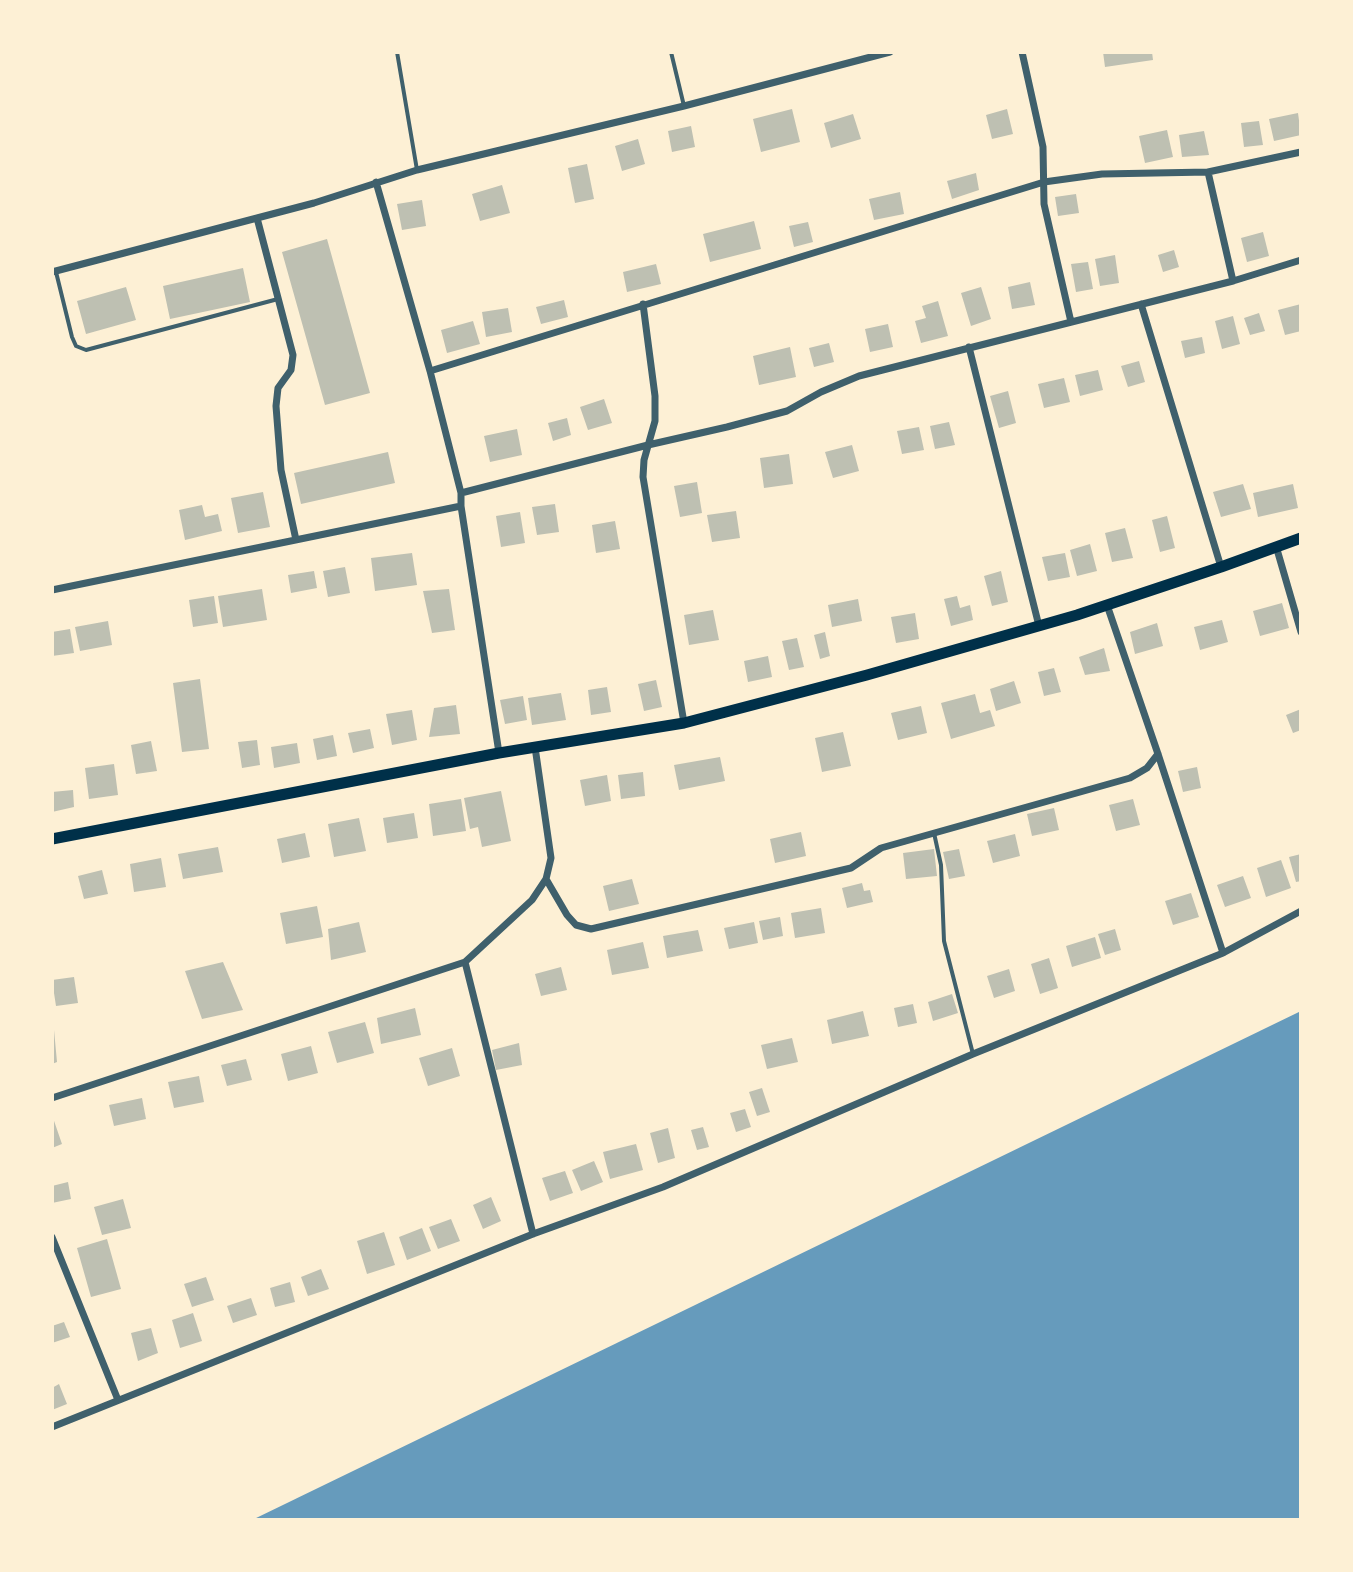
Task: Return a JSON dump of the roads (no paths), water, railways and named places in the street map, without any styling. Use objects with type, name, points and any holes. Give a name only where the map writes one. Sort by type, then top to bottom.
[{"type":"main road","points":[[52,839],[499,753],[684,723],[1039,626],[1301,538]]},
{"type":"street","points":[[54,272],[314,203],[417,170],[684,106],[890,52]]},
{"type":"street","points":[[1022,52],[1043,147],[1044,204],[1071,322]]},
{"type":"street","points":[[430,371],[1044,182],[1102,174],[1208,172],[1301,152]]},
{"type":"street","points":[[1208,172],[1233,281]]},
{"type":"street","points":[[376,182],[461,493],[499,753]]},
{"type":"street","points":[[257,218],[293,355],[291,370],[278,388],[276,406],[281,470],[296,540]]},
{"type":"street","points":[[461,493],[787,411],[859,376],[1233,281],[1301,260]]},
{"type":"street","points":[[643,304],[655,396],[655,421],[644,460],[643,477],[684,723]]},
{"type":"street","points":[[1141,304],[1221,567]]},
{"type":"street","points":[[969,347],[1039,626]]},
{"type":"street","points":[[52,590],[461,506]]},
{"type":"street","points":[[1276,546],[1301,632]]},
{"type":"street","points":[[1107,605],[1223,953]]},
{"type":"street","points":[[52,1098],[465,962],[532,900],[546,879],[551,858],[535,747]]},
{"type":"street","points":[[546,879],[576,925],[591,929],[851,868],[881,848],[1130,778],[1147,768],[1158,754]]},
{"type":"street","points":[[52,1427],[533,1234],[663,1187],[973,1054],[1223,953],[1301,911]]},
{"type":"street","points":[[465,962],[533,1234]]},
{"type":"street","points":[[52,1237],[118,1400]]},
{"type":"lane","points":[[397,52],[417,170]]},
{"type":"lane","points":[[671,52],[684,106]]},
{"type":"lane","points":[[54,272],[72,337],[76,346],[86,350],[278,299]]},
{"type":"lane","points":[[934,833],[941,865],[944,941],[973,1054]]},
{"type":"water","points":[[1301,1011],[1301,1520],[252,1520]]}]
